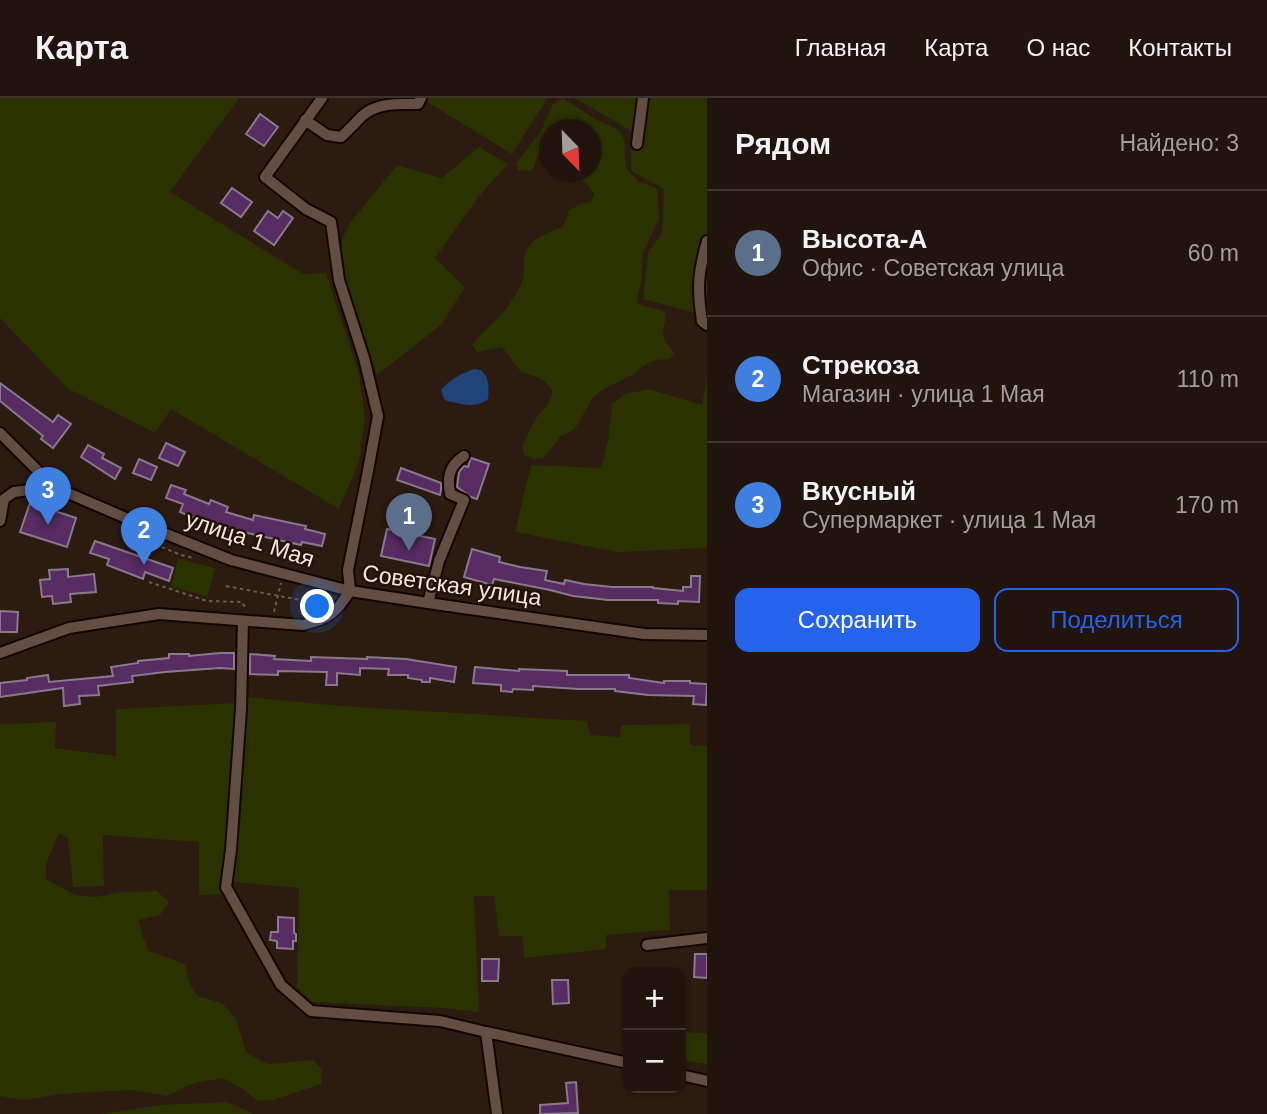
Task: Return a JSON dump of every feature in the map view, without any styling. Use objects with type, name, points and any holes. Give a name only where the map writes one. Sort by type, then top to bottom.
[{"type":"street","points":[[322,98],[265,177],[306,209],[331,222],[339,280],[364,358],[378,416],[348,570],[350,591]]},
{"type":"street","points":[[305,120],[327,135],[341,136],[363,114],[386,104],[418,104],[421,98]]},
{"type":"street","points":[[637,144],[643,98]]},
{"type":"street","points":[[707,242],[699,268],[698,298],[702,321],[707,325]]},
{"type":"street","name":"улица 1 Мая","points":[[0,433],[54,487],[231,560],[350,591]]},
{"type":"street","points":[[428,603],[439,562],[464,499],[450,494],[448,482],[454,463],[464,456]]},
{"type":"street","points":[[0,521],[4,499],[14,492],[54,487]]},
{"type":"street","name":"Советская улица","points":[[0,653],[69,628],[159,614],[246,617],[303,625],[320,621],[332,614],[350,591],[644,634],[707,635]]},
{"type":"street","points":[[246,617],[231,850],[226,887],[281,985],[311,1010],[440,1021],[623,1062]]},
{"type":"street","points":[[646,945],[707,938]]},
{"type":"street","points":[[486,1032],[497,1114]]},
{"type":"street","points":[[686,1076],[707,1081]]},
{"type":"path","points":[[123,531],[193,558]]},
{"type":"path","points":[[149,582],[207,601],[242,602],[246,617]]},
{"type":"path","points":[[274,613],[282,582]]},
{"type":"path","points":[[226,586],[311,602]]},
{"type":"path","points":[[314,614],[307,614],[315,590]]},
{"type":"green space","points":[[0,98],[239,98],[170,192],[303,274],[326,273],[359,374],[365,417],[359,462],[339,509],[171,409],[155,433],[67,388],[0,318]]},
{"type":"green space","points":[[421,98],[548,98],[512,154]]},
{"type":"green space","points":[[563,98],[595,119],[546,119],[553,104]]},
{"type":"green space","points":[[575,98],[707,98],[707,316],[643,299],[648,253],[662,233],[664,189],[631,171],[631,131]]},
{"type":"green space","points":[[602,122],[619,130],[624,139],[626,168],[638,181],[657,188],[659,219],[643,252],[637,304],[665,311],[664,336],[674,354],[669,359],[646,364],[634,374],[602,390],[592,399],[575,429],[561,436],[544,458],[534,459],[524,455],[522,445],[553,391],[542,379],[521,372],[502,347],[477,352],[472,345],[505,311],[516,293],[523,279],[526,253],[533,242],[563,227],[569,210],[590,202],[594,195],[583,182],[602,182]]},
{"type":"green space","points":[[539,134],[539,154],[532,171],[518,170],[516,163]]},
{"type":"green space","points":[[479,147],[508,164],[479,196],[435,258],[465,287],[441,325],[377,375],[341,267],[342,239],[350,223],[397,165],[442,178]]},
{"type":"green space","points":[[707,376],[707,548],[617,552],[515,532],[531,465],[601,468],[608,440],[612,404],[625,394],[649,389],[702,405]]},
{"type":"green space","points":[[178,559],[215,568],[208,596],[171,587]]},
{"type":"green space","points":[[247,697],[342,706],[587,721],[590,735],[620,737],[621,725],[690,724],[690,745],[707,746],[707,890],[669,890],[670,930],[606,935],[606,949],[524,958],[522,936],[499,936],[494,896],[474,896],[479,1012],[312,1002],[297,988],[299,888],[233,882]]},
{"type":"green space","points":[[237,703],[221,894],[199,895],[199,842],[103,835],[104,886],[73,887],[68,838],[59,833],[46,864],[46,879],[75,895],[96,897],[122,892],[157,891],[169,902],[160,915],[139,920],[149,951],[185,964],[190,984],[197,996],[222,1003],[236,1019],[246,1052],[269,1064],[313,1060],[322,1070],[321,1084],[273,1100],[258,1101],[223,1078],[194,1083],[168,1096],[132,1090],[59,1094],[24,1100],[0,1096],[0,724],[56,722],[55,748],[116,756],[116,709]]},
{"type":"green space","points":[[686,1032],[707,1033],[707,1064],[686,1061]]},
{"type":"green space","points":[[228,1102],[253,1114],[101,1114],[161,1105]]},
{"type":"water","points":[[474,369],[481,370],[486,377],[488,399],[468,405],[444,399],[441,390],[444,386]]},
{"type":"building","points":[[260,114],[278,127],[264,146],[246,134]]},
{"type":"building","points":[[232,188],[252,202],[241,217],[221,203]]},
{"type":"building","points":[[268,211],[278,218],[283,211],[293,218],[274,245],[254,231]]},
{"type":"building","points":[[0,383],[53,422],[58,415],[71,424],[53,448],[41,439],[43,436],[0,401]]},
{"type":"building","points":[[166,443],[185,452],[178,466],[159,458]]},
{"type":"building","points":[[88,445],[104,454],[102,458],[121,468],[115,479],[81,457]]},
{"type":"building","points":[[471,458],[489,464],[477,499],[457,487],[459,472],[464,466],[468,467]]},
{"type":"building","points":[[139,459],[157,467],[151,480],[133,473]]},
{"type":"building","points":[[401,468],[441,483],[440,495],[397,480]]},
{"type":"building","points":[[171,485],[186,490],[184,494],[209,504],[211,500],[228,507],[226,512],[253,520],[254,515],[306,526],[305,529],[325,534],[322,546],[302,542],[301,545],[229,531],[198,517],[197,519],[180,512],[183,504],[166,498]]},
{"type":"building","points":[[30,503],[76,518],[67,547],[20,532]]},
{"type":"building","points":[[387,529],[435,539],[429,566],[381,556]]},
{"type":"building","points":[[95,541],[173,568],[169,581],[145,572],[143,579],[107,565],[109,559],[90,553]]},
{"type":"building","points":[[472,549],[500,557],[499,562],[547,571],[545,580],[564,584],[565,580],[612,587],[653,587],[683,591],[683,587],[691,587],[691,576],[700,576],[699,602],[678,601],[678,604],[658,603],[658,600],[608,600],[573,596],[494,579],[492,585],[464,577]]},
{"type":"building","points":[[68,569],[68,577],[94,574],[96,592],[70,594],[71,602],[53,604],[52,596],[42,597],[40,580],[50,579],[49,570]]},
{"type":"building","points":[[0,611],[18,612],[17,632],[0,632]]},
{"type":"building","points":[[234,653],[234,669],[132,676],[133,682],[98,686],[99,695],[79,696],[80,704],[64,706],[63,688],[0,697],[0,683],[48,675],[49,682],[113,676],[111,667],[169,658],[169,654],[189,656]]},
{"type":"building","points":[[250,654],[275,656],[274,659],[311,661],[311,657],[406,659],[456,667],[454,682],[430,678],[430,682],[422,682],[408,678],[408,675],[388,675],[389,669],[360,668],[360,675],[337,673],[337,685],[326,685],[327,672],[278,671],[278,675],[250,674]]},
{"type":"building","points":[[475,667],[567,671],[567,675],[629,675],[629,678],[664,683],[690,681],[707,684],[706,705],[693,704],[694,696],[648,695],[615,689],[533,686],[533,690],[501,691],[501,685],[473,683]]},
{"type":"building","points":[[278,917],[294,918],[296,941],[293,941],[293,949],[277,948],[277,941],[270,940],[271,932],[278,932]]},
{"type":"building","points":[[695,954],[707,954],[707,978],[694,977]]},
{"type":"building","points":[[482,959],[499,959],[498,981],[482,981]]},
{"type":"building","points":[[552,980],[568,980],[569,1003],[553,1004]]},
{"type":"building","points":[[576,1082],[578,1113],[540,1114],[540,1105],[568,1103],[566,1083]]},
{"type":"place","name":"Вкусный","points":[[48,525]]},
{"type":"place","name":"Высота-А","points":[[409,551]]},
{"type":"place","name":"Стрекоза","points":[[144,565]]}]
